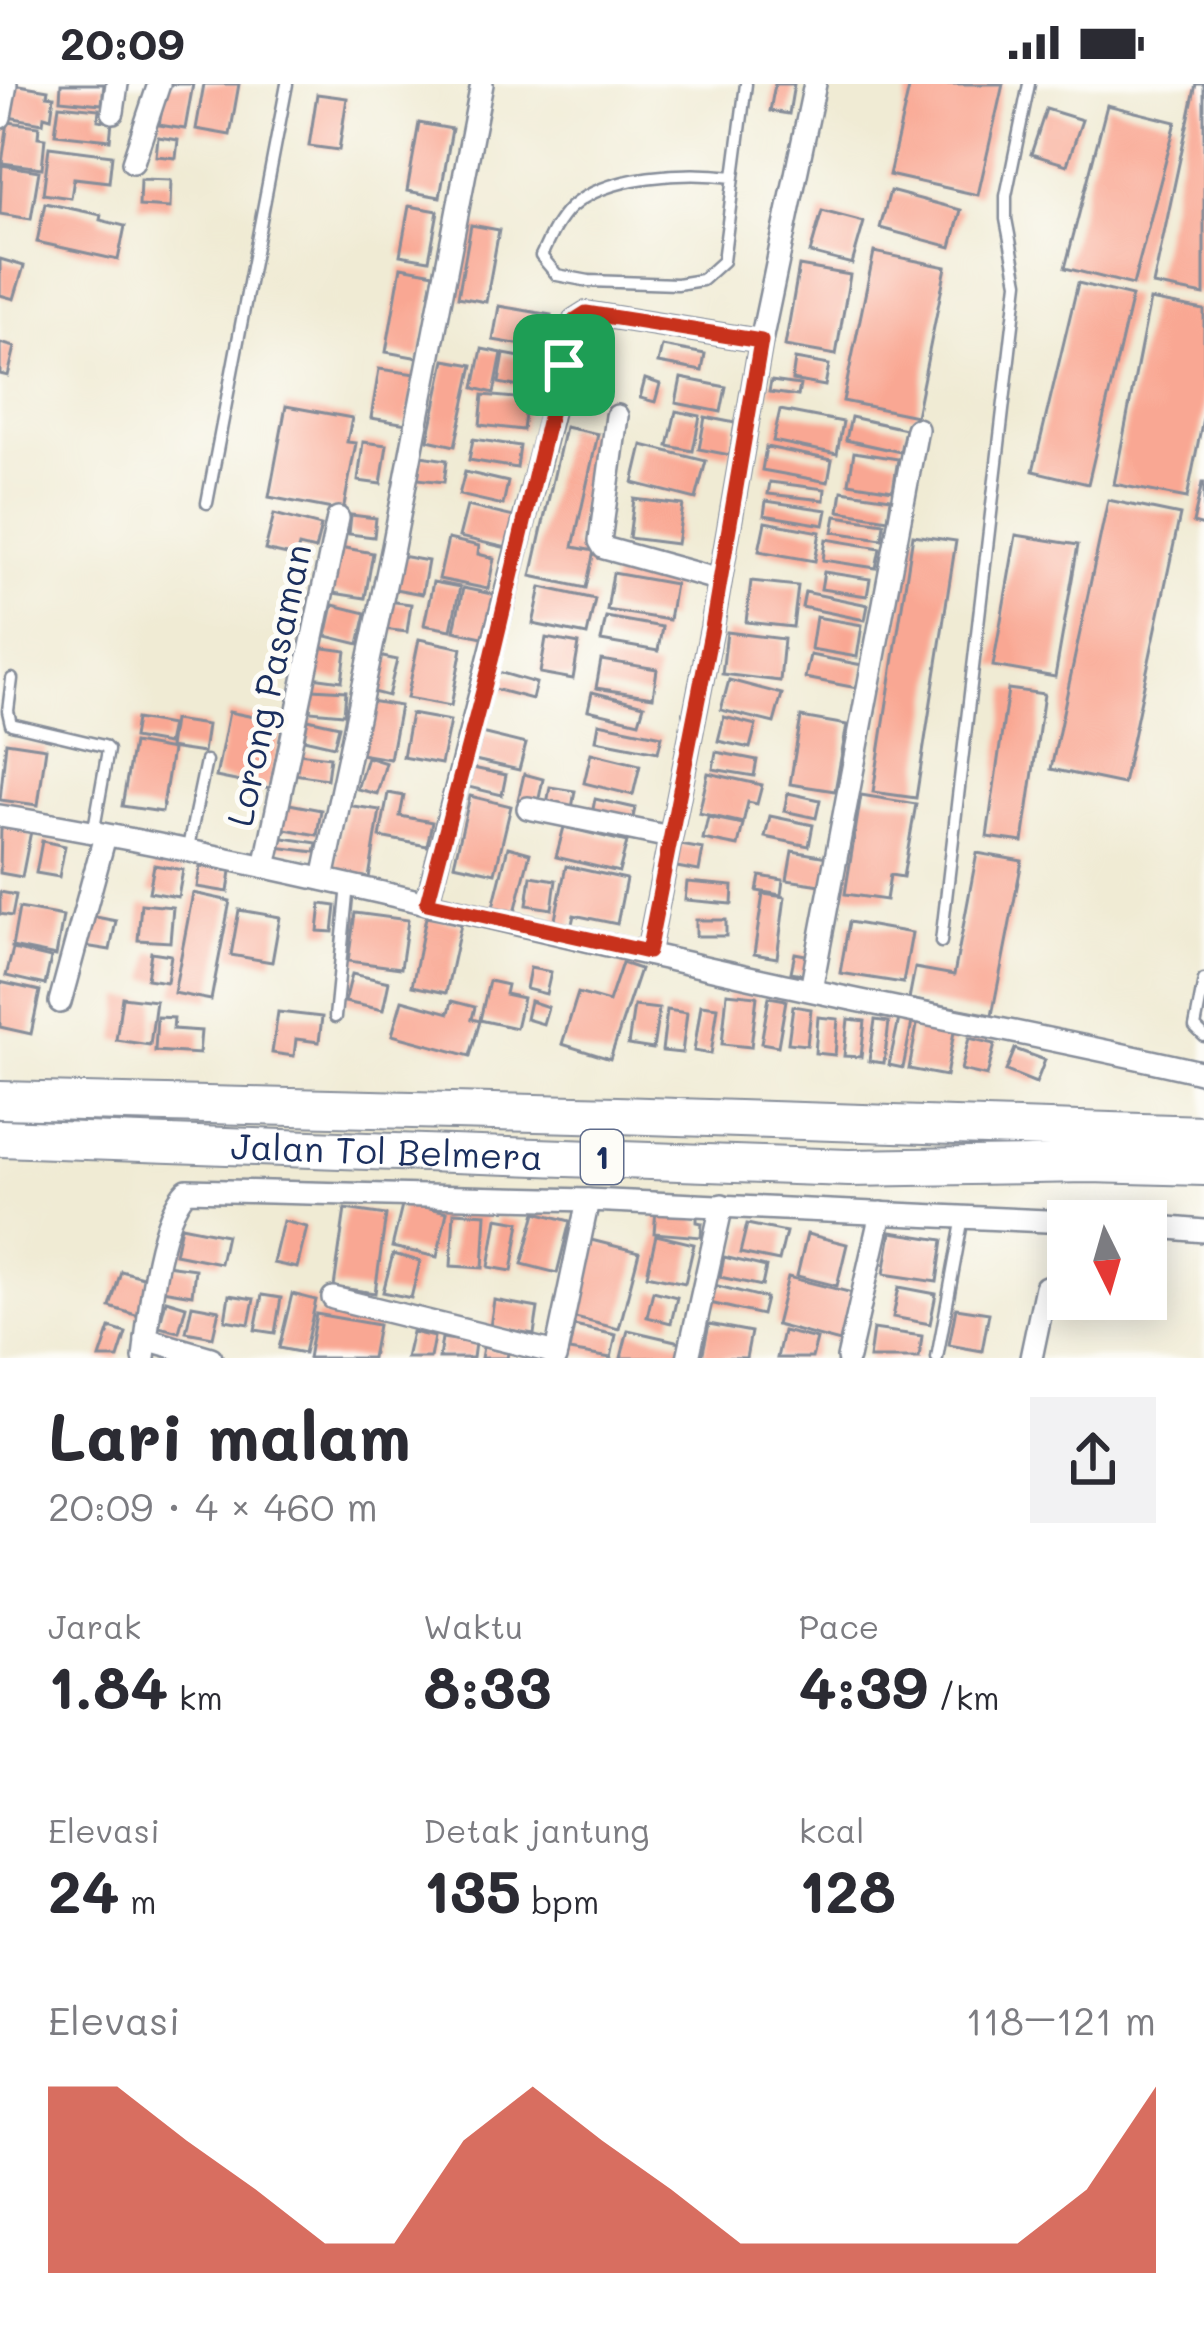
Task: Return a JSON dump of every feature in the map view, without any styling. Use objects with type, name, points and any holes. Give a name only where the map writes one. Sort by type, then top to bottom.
[{"type":"highway","name":"Jalan Tol Belmera","points":[[0,1100],[1204,1134]]},
{"type":"highway","name":"Jalan Tol Belmera","points":[[0,1138],[849,1168],[1204,1167]]},
{"type":"street","points":[[0,117],[6,84]]},
{"type":"street","points":[[112,112],[117,84]]},
{"type":"street","points":[[133,162],[159,84]]},
{"type":"street","points":[[322,879],[393,547],[482,84]]},
{"type":"street","points":[[648,952],[761,341],[815,84]]},
{"type":"street","points":[[427,903],[575,320],[586,313],[761,341]]},
{"type":"street","points":[[617,416],[600,541],[604,548],[720,580]]},
{"type":"street","points":[[812,990],[917,429]]},
{"type":"street","name":"Lorong Pasaman","points":[[265,867],[338,518]]},
{"type":"street","points":[[528,808],[670,837]]},
{"type":"street","points":[[0,816],[322,879],[812,990],[1204,1072]]},
{"type":"street","points":[[60,1003],[99,835]]},
{"type":"street","points":[[211,1358],[145,1349],[173,1210],[187,1190],[588,1200],[1047,1221]]},
{"type":"street","points":[[333,1298],[555,1355],[588,1200]]},
{"type":"street","points":[[688,1358],[722,1205]]},
{"type":"street","points":[[848,1358],[881,1213]]},
{"type":"street","points":[[1167,1228],[1204,1231]]},
{"type":"street","points":[[1031,1358],[1046,1287]]},
{"type":"lane","points":[[207,503],[287,84]]},
{"type":"lane","points":[[734,177],[696,172],[632,179],[574,204],[557,224],[541,256],[557,275],[589,281],[677,284],[702,280],[723,261],[734,177],[746,84]]},
{"type":"lane","points":[[940,942],[1018,282],[1006,196],[1029,84]]},
{"type":"lane","points":[[12,679],[11,724],[104,746],[108,751],[99,835]]},
{"type":"lane","points":[[187,852],[206,761]]},
{"type":"lane","points":[[335,1017],[348,885]]},
{"type":"lane","points":[[1204,980],[1195,1027],[1204,1036]]},
{"type":"lane","points":[[937,1358],[963,1217]]},
{"type":"building","points":[[13,84],[48,90],[47,95],[54,96],[51,118],[44,116],[43,123],[8,117]]},
{"type":"building","points":[[61,84],[104,84],[102,104],[60,100]]},
{"type":"building","points":[[167,84],[193,84],[185,129],[159,125]]},
{"type":"building","points":[[204,84],[239,84],[230,135],[196,129]]},
{"type":"building","points":[[775,84],[794,84],[789,114],[770,111]]},
{"type":"building","points":[[910,84],[1003,84],[978,195],[889,175]]},
{"type":"building","points":[[1196,84],[1204,84],[1204,295],[1153,285]]},
{"type":"building","points":[[317,94],[347,98],[339,150],[309,146]]},
{"type":"building","points":[[59,105],[99,109],[98,120],[112,122],[110,140],[55,134]]},
{"type":"building","points":[[1107,105],[1176,122],[1133,285],[1065,268]]},
{"type":"building","points":[[1046,109],[1082,120],[1067,165],[1031,154]]},
{"type":"building","points":[[8,122],[39,126],[38,137],[45,138],[42,168],[2,163]]},
{"type":"building","points":[[419,123],[452,129],[440,197],[407,191]]},
{"type":"building","points":[[158,137],[178,140],[176,158],[156,156]]},
{"type":"building","points":[[49,147],[112,155],[109,182],[74,178],[71,198],[43,194]]},
{"type":"building","points":[[2,165],[39,171],[31,219],[0,214]]},
{"type":"building","points":[[140,179],[171,180],[170,208],[139,206]]},
{"type":"building","points":[[890,191],[961,210],[951,247],[880,228]]},
{"type":"building","points":[[45,203],[101,215],[100,220],[125,226],[118,260],[37,242]]},
{"type":"building","points":[[409,206],[438,211],[429,260],[400,255]]},
{"type":"building","points":[[822,211],[864,222],[852,264],[810,253]]},
{"type":"building","points":[[471,225],[499,230],[486,302],[458,297]]},
{"type":"building","points":[[874,252],[946,267],[916,416],[843,401]]},
{"type":"building","points":[[0,259],[24,266],[14,299],[0,295]]},
{"type":"building","points":[[799,266],[850,275],[836,355],[785,346]]},
{"type":"building","points":[[401,267],[434,273],[419,358],[386,352]]},
{"type":"building","points":[[1078,283],[1132,296],[1088,484],[1033,471]]},
{"type":"building","points":[[1150,300],[1204,310],[1204,413],[1187,498],[1114,484]]},
{"type":"building","points":[[499,306],[551,315],[545,349],[493,340]]},
{"type":"building","points":[[0,343],[15,347],[8,376],[0,374]]},
{"type":"building","points":[[662,346],[705,354],[702,371],[658,363]]},
{"type":"building","points":[[482,349],[502,353],[494,393],[474,388]]},
{"type":"building","points":[[504,354],[547,362],[541,391],[499,383]]},
{"type":"building","points":[[795,359],[829,365],[825,386],[792,380]]},
{"type":"building","points":[[445,360],[473,365],[455,446],[428,440]]},
{"type":"building","points":[[379,369],[416,374],[407,424],[371,418]]},
{"type":"building","points":[[681,378],[726,387],[721,412],[676,403]]},
{"type":"building","points":[[645,379],[660,384],[655,402],[640,398]]},
{"type":"building","points":[[771,381],[800,385],[798,396],[769,392]]},
{"type":"building","points":[[483,395],[527,399],[523,430],[480,425]]},
{"type":"building","points":[[286,406],[352,418],[347,442],[356,443],[343,511],[269,497]]},
{"type":"building","points":[[780,410],[843,422],[837,454],[773,441]]},
{"type":"building","points":[[676,411],[700,416],[693,451],[668,446]]},
{"type":"building","points":[[705,417],[735,423],[730,455],[699,449]]},
{"type":"building","points":[[851,417],[905,429],[900,452],[846,440]]},
{"type":"building","points":[[565,427],[598,434],[573,547],[594,551],[586,588],[531,576]]},
{"type":"building","points":[[473,439],[520,446],[517,468],[469,460]]},
{"type":"building","points":[[363,442],[387,445],[381,484],[358,481]]},
{"type":"building","points":[[642,445],[706,461],[696,499],[633,483]]},
{"type":"building","points":[[766,447],[832,460],[828,482],[762,470]]},
{"type":"building","points":[[854,452],[898,459],[893,490],[849,483]]},
{"type":"building","points":[[421,456],[447,460],[444,482],[418,479]]},
{"type":"building","points":[[465,472],[508,482],[503,505],[459,495]]},
{"type":"building","points":[[770,482],[825,489],[824,500],[768,494]]},
{"type":"building","points":[[1204,483],[1204,526],[1193,523]]},
{"type":"building","points":[[842,491],[891,498],[888,519],[839,511]]},
{"type":"building","points":[[634,499],[683,505],[677,544],[629,538]]},
{"type":"building","points":[[1108,500],[1180,515],[1123,784],[1051,769]]},
{"type":"building","points":[[766,501],[827,510],[824,525],[764,515]]},
{"type":"building","points":[[467,506],[514,517],[507,548],[459,537]]},
{"type":"building","points":[[274,514],[321,526],[315,550],[299,546],[296,557],[265,550]]},
{"type":"building","points":[[351,515],[376,518],[374,537],[349,534]]},
{"type":"building","points":[[836,516],[884,523],[882,539],[833,532]]},
{"type":"building","points":[[765,522],[820,532],[815,561],[759,551]]},
{"type":"building","points":[[913,535],[956,541],[916,798],[873,792]]},
{"type":"building","points":[[1016,535],[1078,545],[1055,677],[993,666]]},
{"type":"building","points":[[448,539],[479,546],[478,554],[494,558],[488,589],[439,579]]},
{"type":"building","points":[[826,539],[880,548],[876,568],[823,560]]},
{"type":"building","points":[[334,546],[373,553],[365,598],[327,592]]},
{"type":"building","points":[[401,556],[428,561],[422,594],[395,589]]},
{"type":"building","points":[[824,572],[870,579],[867,596],[821,589]]},
{"type":"building","points":[[613,573],[675,584],[669,620],[607,610]]},
{"type":"building","points":[[751,581],[798,586],[793,627],[746,622]]},
{"type":"building","points":[[433,582],[460,587],[451,630],[424,625]]},
{"type":"building","points":[[541,587],[595,599],[587,635],[533,624]]},
{"type":"building","points":[[463,588],[501,596],[492,639],[454,631]]},
{"type":"building","points":[[805,592],[868,605],[865,620],[802,607]]},
{"type":"building","points":[[387,601],[411,604],[407,632],[383,629]]},
{"type":"building","points":[[333,605],[366,613],[359,644],[326,636]]},
{"type":"building","points":[[606,617],[662,627],[658,651],[601,641]]},
{"type":"building","points":[[816,617],[862,625],[857,657],[811,649]]},
{"type":"building","points":[[727,632],[784,639],[780,681],[722,674]]},
{"type":"building","points":[[546,638],[579,644],[573,679],[540,673]]},
{"type":"building","points":[[419,639],[462,648],[451,706],[407,698]]},
{"type":"building","points":[[317,647],[346,651],[342,681],[312,677]]},
{"type":"building","points":[[810,655],[862,665],[857,688],[805,678]]},
{"type":"building","points":[[378,656],[397,660],[388,696],[369,691]]},
{"type":"building","points":[[601,660],[657,669],[653,697],[596,688]]},
{"type":"building","points":[[495,671],[536,683],[532,699],[491,688]]},
{"type":"building","points":[[729,680],[782,694],[774,723],[721,710]]},
{"type":"building","points":[[312,689],[346,691],[344,714],[310,711]]},
{"type":"building","points":[[1008,689],[1044,694],[1023,842],[987,837]]},
{"type":"building","points":[[592,692],[644,705],[639,722],[588,710]]},
{"type":"building","points":[[364,700],[400,706],[390,759],[354,753]]},
{"type":"building","points":[[229,712],[283,723],[270,788],[216,777]]},
{"type":"building","points":[[411,714],[450,721],[441,764],[403,757]]},
{"type":"building","points":[[724,717],[756,725],[750,748],[718,741]]},
{"type":"building","points":[[801,717],[847,725],[835,791],[790,784]]},
{"type":"building","points":[[136,719],[171,725],[167,744],[133,738]]},
{"type":"building","points":[[308,719],[339,726],[334,746],[304,739]]},
{"type":"building","points":[[173,720],[207,725],[203,753],[169,748]]},
{"type":"building","points":[[599,723],[662,736],[658,752],[596,740]]},
{"type":"building","points":[[481,733],[526,744],[519,770],[475,760]]},
{"type":"building","points":[[6,742],[46,748],[38,805],[0,800]]},
{"type":"building","points":[[133,743],[172,750],[162,812],[122,806]]},
{"type":"building","points":[[716,752],[757,760],[754,776],[713,769]]},
{"type":"building","points":[[298,753],[330,757],[327,779],[294,774]]},
{"type":"building","points":[[591,753],[640,765],[633,795],[584,783]]},
{"type":"building","points":[[367,757],[386,763],[377,794],[357,789]]},
{"type":"building","points":[[468,767],[506,775],[502,795],[464,786]]},
{"type":"building","points":[[708,773],[762,785],[757,804],[748,802],[743,823],[699,813]]},
{"type":"building","points":[[524,774],[543,779],[538,803],[518,800]]},
{"type":"building","points":[[550,787],[575,791],[571,814],[546,810]]},
{"type":"building","points":[[388,793],[404,796],[400,816],[432,822],[427,846],[380,837]]},
{"type":"building","points":[[788,793],[820,800],[816,818],[784,811]]},
{"type":"building","points":[[861,795],[916,804],[903,877],[890,875],[886,900],[845,894]]},
{"type":"building","points":[[470,796],[511,806],[495,873],[454,864]]},
{"type":"building","points":[[595,799],[635,808],[631,827],[591,819]]},
{"type":"building","points":[[284,803],[321,810],[317,835],[280,828]]},
{"type":"building","points":[[346,805],[380,810],[369,878],[335,872]]},
{"type":"building","points":[[770,816],[813,825],[809,846],[765,837]]},
{"type":"building","points":[[708,817],[743,824],[738,846],[703,839]]},
{"type":"building","points":[[1,825],[31,831],[22,877],[0,873]]},
{"type":"building","points":[[564,827],[627,842],[619,872],[556,857]]},
{"type":"building","points":[[277,837],[317,843],[315,852],[276,847]]},
{"type":"building","points":[[42,841],[65,846],[59,877],[36,873]]},
{"type":"building","points":[[675,844],[703,849],[699,871],[671,866]]},
{"type":"building","points":[[508,847],[530,853],[514,916],[492,911]]},
{"type":"building","points":[[792,851],[833,858],[828,886],[787,880]]},
{"type":"building","points":[[977,853],[1022,861],[992,1015],[909,999],[915,968],[954,975]]},
{"type":"building","points":[[154,865],[183,870],[178,897],[149,892]]},
{"type":"building","points":[[200,866],[231,871],[228,892],[197,887]]},
{"type":"building","points":[[566,866],[626,879],[617,924],[574,915],[571,928],[554,924]]},
{"type":"building","points":[[531,876],[556,880],[552,909],[527,905]]},
{"type":"building","points":[[760,876],[783,880],[781,895],[757,891]]},
{"type":"building","points":[[687,882],[733,886],[732,904],[685,900]]},
{"type":"building","points":[[0,892],[16,895],[12,916],[0,914]]},
{"type":"building","points":[[193,893],[230,901],[211,1000],[174,993]]},
{"type":"building","points":[[763,894],[785,897],[777,958],[754,954]]},
{"type":"building","points":[[141,904],[173,907],[170,942],[138,940]]},
{"type":"building","points":[[321,904],[336,906],[333,932],[318,931]]},
{"type":"building","points":[[19,908],[63,916],[56,956],[12,947]]},
{"type":"building","points":[[239,910],[280,917],[272,962],[231,955]]},
{"type":"building","points":[[355,913],[408,920],[401,968],[348,961]]},
{"type":"building","points":[[91,916],[116,921],[110,950],[85,946]]},
{"type":"building","points":[[426,917],[461,924],[446,993],[412,986]]},
{"type":"building","points":[[696,920],[726,920],[726,936],[696,936]]},
{"type":"building","points":[[849,922],[912,933],[903,983],[840,973]]},
{"type":"building","points":[[13,949],[51,958],[45,985],[6,976]]},
{"type":"building","points":[[151,952],[171,955],[167,982],[147,979]]},
{"type":"building","points":[[795,953],[816,957],[813,976],[791,972]]},
{"type":"building","points":[[622,963],[640,969],[610,1059],[562,1044],[578,993],[609,1002]]},
{"type":"building","points":[[530,968],[551,972],[546,994],[526,989]]},
{"type":"building","points":[[352,974],[389,982],[383,1010],[345,1002]]},
{"type":"building","points":[[489,981],[507,985],[505,994],[523,998],[516,1028],[480,1020]]},
{"type":"building","points":[[0,982],[40,991],[31,1034],[0,1027]]},
{"type":"building","points":[[727,993],[757,996],[751,1047],[722,1044]]},
{"type":"building","points":[[122,997],[156,1001],[150,1045],[116,1040]]},
{"type":"building","points":[[769,997],[786,1000],[778,1046],[761,1043]]},
{"type":"building","points":[[402,1000],[449,1013],[452,1001],[475,1007],[472,1019],[480,1021],[470,1056],[392,1035]]},
{"type":"building","points":[[530,1001],[548,1007],[543,1024],[526,1019]]},
{"type":"building","points":[[701,1005],[718,1007],[711,1054],[694,1051]]},
{"type":"building","points":[[634,1006],[659,1009],[653,1049],[628,1045]]},
{"type":"building","points":[[793,1006],[811,1009],[807,1045],[788,1043]]},
{"type":"building","points":[[667,1010],[687,1013],[682,1053],[662,1051]]},
{"type":"building","points":[[278,1012],[322,1017],[319,1042],[296,1039],[294,1056],[272,1053]]},
{"type":"building","points":[[157,1017],[174,1018],[173,1029],[201,1031],[199,1054],[155,1051]]},
{"type":"building","points":[[818,1017],[838,1019],[835,1055],[815,1053]]},
{"type":"building","points":[[848,1019],[865,1021],[861,1057],[844,1056]]},
{"type":"building","points":[[899,1019],[912,1022],[903,1068],[889,1065]]},
{"type":"building","points":[[875,1020],[889,1022],[884,1063],[869,1061]]},
{"type":"building","points":[[918,1020],[955,1026],[946,1076],[909,1069]]},
{"type":"building","points":[[969,1038],[995,1044],[987,1076],[961,1070]]},
{"type":"building","points":[[1015,1049],[1045,1060],[1036,1083],[1006,1071]]},
{"type":"building","points":[[403,1202],[447,1212],[437,1257],[392,1247]]},
{"type":"building","points":[[345,1209],[386,1215],[375,1293],[334,1287]]},
{"type":"building","points":[[656,1210],[697,1214],[701,1237],[654,1233]]},
{"type":"building","points":[[454,1212],[486,1214],[483,1268],[451,1266]]},
{"type":"building","points":[[536,1212],[570,1221],[557,1273],[522,1264]]},
{"type":"building","points":[[497,1218],[520,1222],[512,1271],[489,1267]]},
{"type":"building","points":[[283,1221],[307,1227],[297,1268],[273,1263]]},
{"type":"building","points":[[747,1224],[786,1232],[779,1261],[740,1253]]},
{"type":"building","points":[[181,1226],[226,1235],[220,1263],[175,1254]]},
{"type":"building","points":[[891,1232],[943,1240],[937,1282],[884,1274]]},
{"type":"building","points":[[807,1234],[847,1244],[837,1286],[797,1276]]},
{"type":"building","points":[[656,1235],[694,1244],[685,1283],[647,1275]]},
{"type":"building","points":[[591,1240],[639,1252],[619,1329],[571,1317]]},
{"type":"building","points":[[393,1254],[420,1261],[411,1298],[383,1292]]},
{"type":"building","points":[[724,1257],[766,1267],[762,1286],[720,1277]]},
{"type":"building","points":[[166,1265],[195,1269],[192,1295],[162,1290]]},
{"type":"building","points":[[121,1271],[150,1279],[139,1316],[110,1307]]},
{"type":"building","points":[[788,1277],[853,1293],[840,1342],[776,1325]]},
{"type":"building","points":[[714,1285],[766,1298],[762,1315],[710,1303]]},
{"type":"building","points":[[899,1287],[936,1294],[930,1324],[893,1317]]},
{"type":"building","points":[[653,1291],[677,1297],[671,1323],[647,1317]]},
{"type":"building","points":[[292,1294],[316,1300],[304,1353],[279,1348]]},
{"type":"building","points":[[229,1295],[254,1299],[249,1324],[225,1320]]},
{"type":"building","points":[[262,1295],[281,1298],[275,1333],[255,1330]]},
{"type":"building","points":[[166,1300],[186,1306],[179,1332],[159,1327]]},
{"type":"building","points":[[494,1300],[538,1308],[534,1334],[490,1327]]},
{"type":"building","points":[[192,1305],[219,1310],[213,1337],[186,1332]]},
{"type":"building","points":[[956,1308],[989,1313],[982,1351],[949,1345]]},
{"type":"building","points":[[316,1314],[378,1325],[372,1358],[308,1358]]},
{"type":"building","points":[[709,1324],[751,1332],[746,1358],[702,1357]]},
{"type":"building","points":[[574,1326],[616,1335],[611,1358],[569,1351]]},
{"type":"building","points":[[110,1328],[126,1333],[118,1358],[100,1358]]},
{"type":"building","points":[[873,1329],[922,1336],[919,1358],[869,1358]]},
{"type":"building","points":[[628,1330],[684,1343],[681,1358],[621,1358]]},
{"type":"building","points":[[783,1331],[817,1339],[812,1358],[777,1358]]},
{"type":"building","points":[[412,1332],[434,1337],[430,1358],[406,1358]]},
{"type":"building","points":[[442,1338],[475,1343],[473,1358],[439,1358]]},
{"type":"building","points":[[483,1347],[508,1353],[507,1358],[481,1358]]},
{"type":"route","points":[[586,313],[761,341],[712,628],[648,952],[427,903],[564,365],[569,334],[575,320],[586,313]]}]
